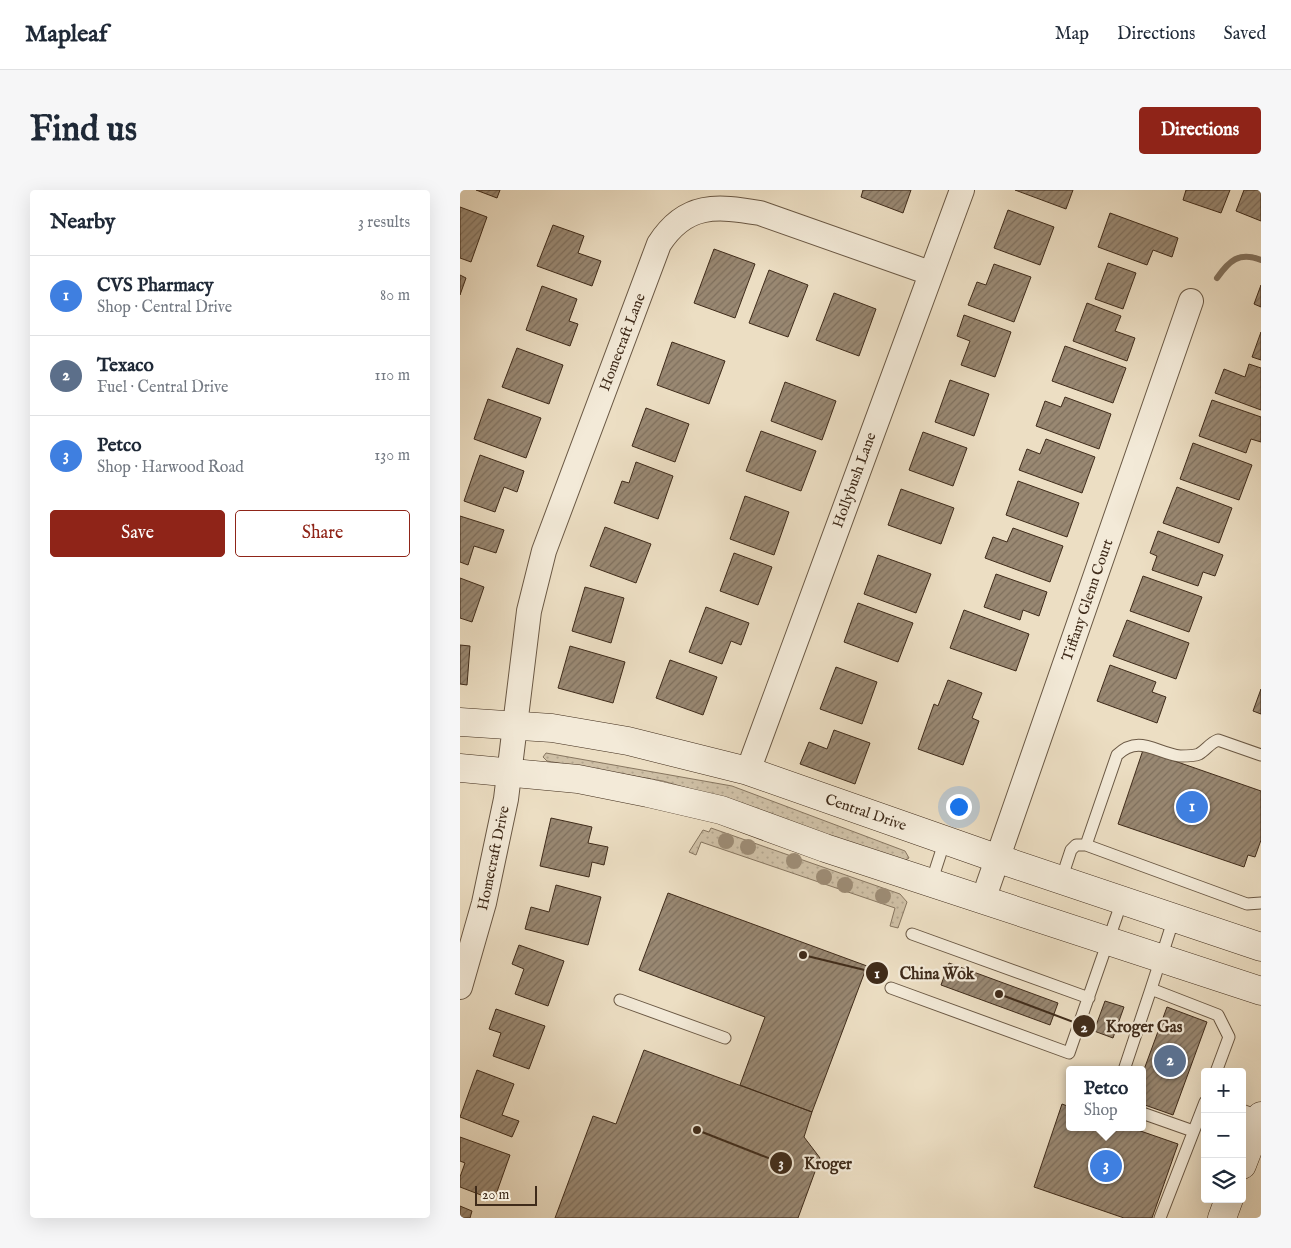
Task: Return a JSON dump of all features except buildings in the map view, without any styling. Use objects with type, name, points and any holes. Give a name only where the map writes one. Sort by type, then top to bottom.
[{"type":"main road","name":"Central Drive","points":[[460,722],[552,728],[643,743],[748,771],[996,858],[1261,947]]},
{"type":"main road","points":[[460,768],[578,779],[721,810],[930,883],[1261,991]]},
{"type":"main road","points":[[1245,1158],[1261,1116]]},
{"type":"main road","points":[[1222,1218],[1228,1203]]},
{"type":"street","name":"Hollybush Lane","points":[[748,771],[962,190]]},
{"type":"street","name":"Homecraft Lane","points":[[516,726],[529,611],[544,551],[659,244],[668,231],[685,216],[705,209],[732,209],[760,213],[930,273]]},
{"type":"street","name":"Tiffany Glenn Court","points":[[982,900],[1192,301]]},
{"type":"street","name":"Homecraft Drive","points":[[462,978],[484,902],[506,799],[516,726]]},
{"type":"lane","points":[[1086,845],[1117,755],[1123,750],[1133,745],[1148,746],[1180,756],[1199,754],[1218,740],[1261,755]]},
{"type":"lane","points":[[930,883],[945,840]]},
{"type":"lane","points":[[1061,880],[1071,850],[1076,845],[1086,845],[1247,904],[1261,903]]},
{"type":"lane","points":[[891,988],[1069,1053],[1122,900]]},
{"type":"lane","points":[[1125,1066],[1175,917]]},
{"type":"lane","points":[[912,934],[1089,998]]},
{"type":"lane","points":[[1151,989],[1218,1015],[1229,1037],[1217,1068]]},
{"type":"lane","points":[[620,1000],[725,1038]]},
{"type":"lane","points":[[1246,1111],[1261,1116]]},
{"type":"lane","points":[[1160,1218],[1201,1112]]},
{"type":"lane","points":[[1146,1114],[1193,1131]]},
{"type":"shaded area","points":[[546,753],[732,786],[905,851],[909,858],[904,861],[725,799],[663,781],[547,761],[543,757]]},
{"type":"shaded area","points":[[711,828],[900,894],[907,902],[898,928],[890,926],[895,908],[701,842],[696,855],[689,852],[703,830],[709,832]]},
{"type":"waterway","points":[[1217,278],[1230,262],[1235,259],[1253,257],[1261,260]]},
{"type":"place","name":"CVS Pharmacy","points":[[1192,807]]},
{"type":"place","name":"China Wok","points":[[803,955]]},
{"type":"place","name":"Kroger Gas","points":[[999,994]]},
{"type":"place","name":"Texaco","points":[[1170,1061]]},
{"type":"place","name":"Kroger","points":[[697,1130]]},
{"type":"place","name":"Petco","points":[[1106,1166]]}]
